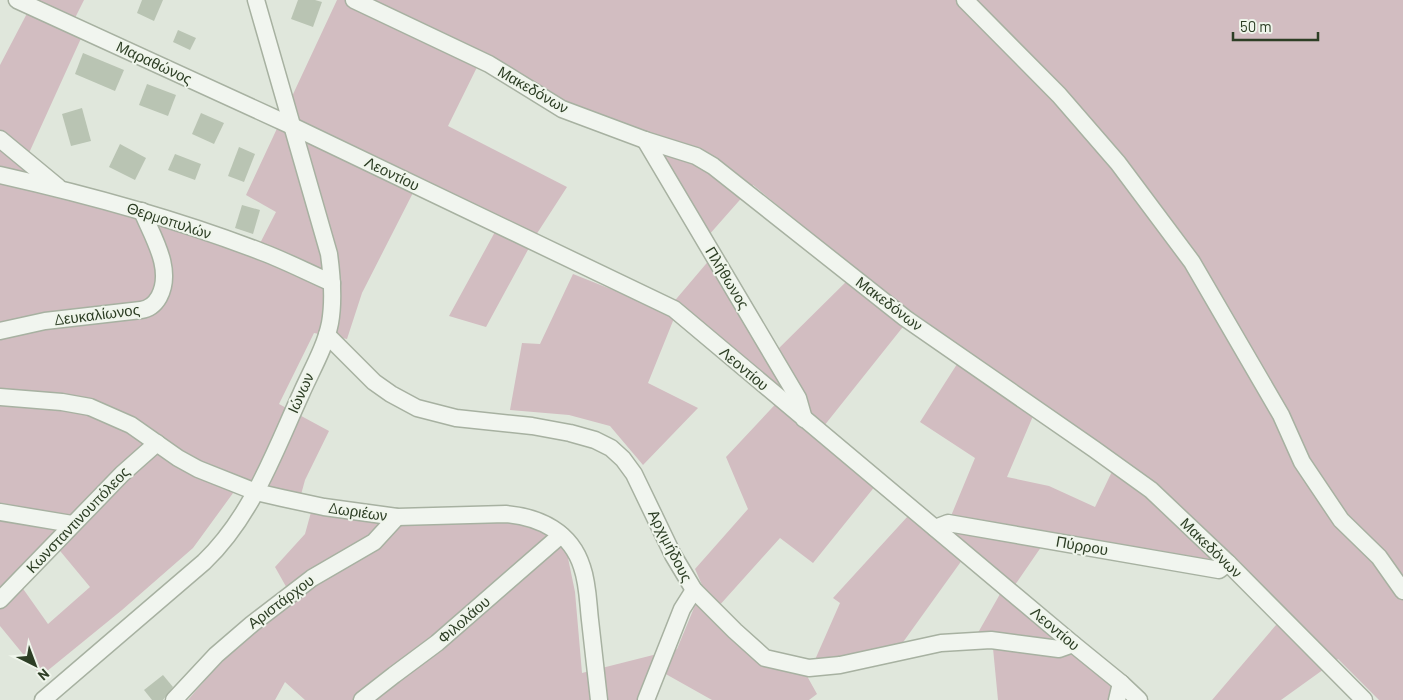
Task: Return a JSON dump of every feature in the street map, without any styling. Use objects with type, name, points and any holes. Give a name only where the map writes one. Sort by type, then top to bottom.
[{"type":"street","name":"Μαραθώνος","points":[[17,0],[292,126]]},
{"type":"street","name":"Ιώνων","points":[[43,700],[209,557],[234,528],[256,492],[327,335],[331,314],[332,283],[329,254],[256,0]]},
{"type":"street","name":"Μακεδόνων","points":[[356,0],[490,64],[562,109],[645,140],[696,156],[713,166],[905,318],[1151,490],[1228,563],[1364,700]]},
{"type":"street","points":[[965,0],[1059,95],[1118,163],[1192,262],[1281,415],[1302,462],[1341,520],[1379,557],[1403,591]]},
{"type":"street","name":"Λεοντίου","points":[[292,126],[674,309],[1073,644],[1121,682],[1140,700]]},
{"type":"street","points":[[0,139],[60,188]]},
{"type":"street","name":"Πλήθωνος","points":[[645,140],[798,398],[804,419]]},
{"type":"street","name":"Θερμοπυλών","points":[[0,175],[60,188],[142,211],[263,252],[332,283]]},
{"type":"street","name":"Δευκαλίωνος","points":[[0,331],[45,321],[141,310],[154,304],[161,293],[164,281],[164,267],[142,211]]},
{"type":"street","name":"Αρχιμήδους","points":[[327,335],[360,369],[382,388],[417,408],[456,418],[532,426],[570,433],[596,440],[611,448],[623,459],[634,474],[673,555],[694,590],[765,658],[809,668],[840,665],[941,643],[991,640],[1059,649],[1073,644]]},
{"type":"street","name":"Δωριέων","points":[[0,397],[80,404],[120,420],[198,469],[256,492],[324,507],[397,517],[506,514],[519,515],[542,522],[561,535],[574,551],[582,566],[599,700]]},
{"type":"street","name":"Κωνσταντινουπόλεος","points":[[0,600],[122,474],[157,443]]},
{"type":"street","points":[[0,512],[72,524]]},
{"type":"street","name":"Αριστάρχου","points":[[174,700],[216,655],[252,624],[312,578],[374,542],[397,517]]},
{"type":"street","name":"Πύρρου","points":[[934,528],[948,523],[1220,570],[1228,563]]},
{"type":"street","name":"Φιλολάου","points":[[362,700],[438,643],[561,535]]},
{"type":"street","points":[[646,700],[682,609],[694,590]]},
{"type":"street","points":[[1117,700],[1121,682]]},
{"type":"shaded area","points":[[34,0],[84,0],[70,28],[83,34],[24,164],[46,191],[152,217],[254,255],[276,212],[246,195],[337,0],[364,0],[466,46],[375,0],[1403,0],[1403,700],[1379,700],[1338,659],[1281,700],[1212,700],[1288,611],[1249,573],[1048,537],[1008,595],[1128,700],[998,700],[992,638],[975,638],[1008,580],[970,549],[901,645],[814,662],[840,603],[833,598],[908,516],[936,533],[951,516],[975,458],[920,422],[966,350],[914,313],[816,436],[876,485],[813,563],[780,538],[718,607],[702,585],[695,569],[748,509],[726,457],[785,394],[684,306],[675,316],[648,383],[698,408],[643,465],[610,426],[569,415],[510,410],[522,343],[540,344],[573,274],[666,311],[711,258],[771,356],[857,271],[753,185],[708,236],[653,136],[569,106],[483,55],[448,126],[567,187],[536,235],[486,327],[449,316],[502,219],[419,181],[362,293],[347,339],[314,333],[279,404],[329,431],[305,480],[299,502],[236,489],[193,548],[122,610],[41,676],[0,626],[0,65]],"holes":[[[1039,402],[1119,457],[1095,507],[1049,486],[1007,477]],[[51,540],[90,587],[48,624],[14,576]]]},
{"type":"shaded area","points":[[313,505],[437,525],[505,518],[542,528],[567,553],[575,592],[582,673],[677,649],[696,603],[807,676],[817,694],[809,700],[712,700],[655,668],[642,700],[305,700],[285,682],[275,700],[188,700],[238,646],[293,599],[275,567],[305,534]]},
{"type":"building","points":[[142,0],[163,0],[154,21],[137,13]]},
{"type":"building","points":[[298,0],[322,2],[313,27],[291,19]]},
{"type":"building","points":[[178,30],[196,38],[190,50],[173,42]]},
{"type":"building","points":[[83,53],[124,70],[115,91],[75,74]]},
{"type":"building","points":[[147,84],[176,95],[168,116],[139,105]]},
{"type":"building","points":[[82,108],[91,141],[71,146],[62,114]]},
{"type":"building","points":[[201,113],[224,123],[214,144],[192,134]]},
{"type":"building","points":[[120,144],[146,158],[135,180],[109,167]]},
{"type":"building","points":[[239,147],[255,154],[244,182],[228,176]]},
{"type":"building","points":[[175,154],[201,164],[195,180],[168,170]]},
{"type":"building","points":[[242,205],[260,210],[253,234],[235,228]]},
{"type":"building","points":[[163,675],[173,687],[163,700],[152,700],[144,690]]}]
